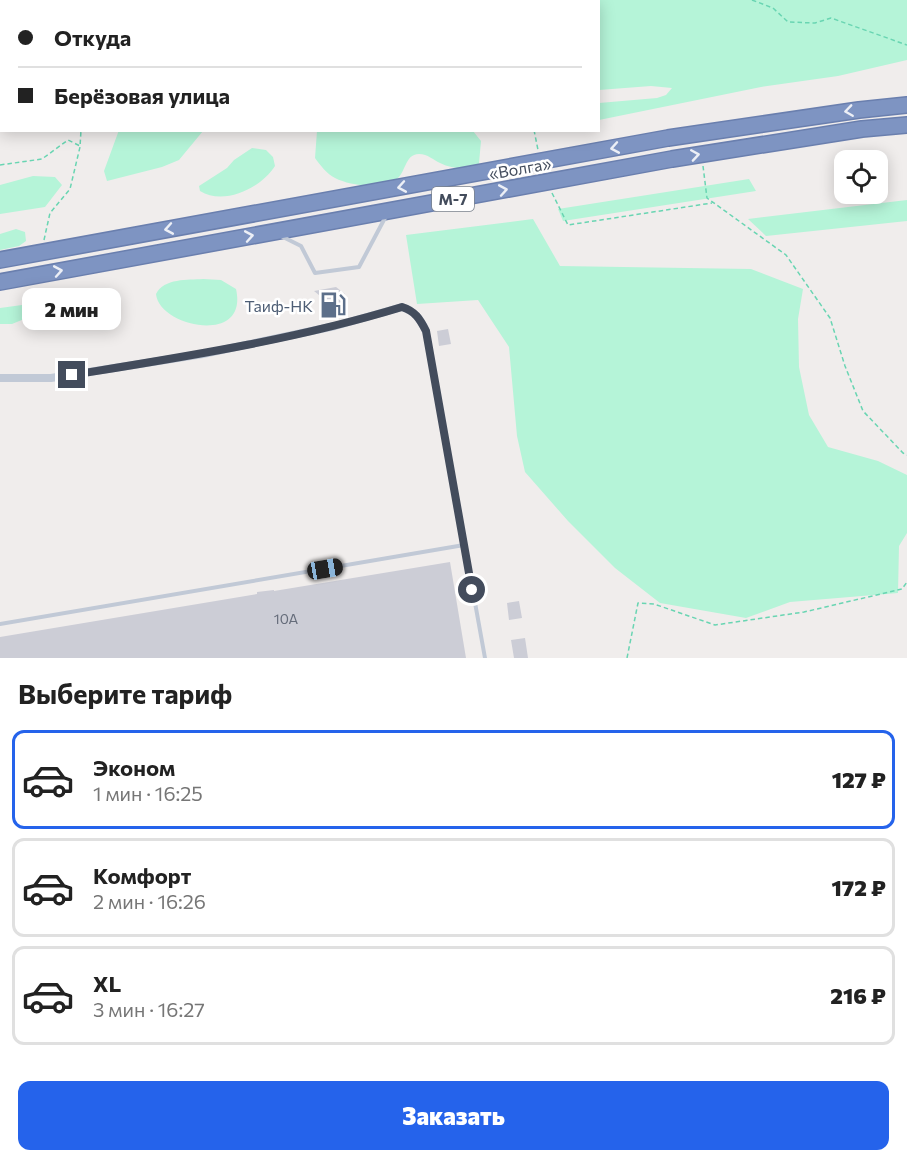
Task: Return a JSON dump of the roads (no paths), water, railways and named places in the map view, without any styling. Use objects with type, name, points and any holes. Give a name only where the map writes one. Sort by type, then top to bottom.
[{"type":"highway","name":"«Волга»","points":[[0,260],[690,135],[907,105]]},
{"type":"highway","name":"«Волга»","points":[[0,282],[702,154],[862,129],[907,125]]},
{"type":"street","points":[[0,378],[51,378],[203,354],[335,327],[402,307],[411,309],[426,331]]},
{"type":"lane","points":[[272,232],[301,246],[315,273],[359,267],[389,211]]},
{"type":"lane","points":[[426,331],[485,658]]},
{"type":"lane","points":[[0,624],[464,545]]},
{"type":"place","name":"Таиф-НК","points":[[333,305]]}]
